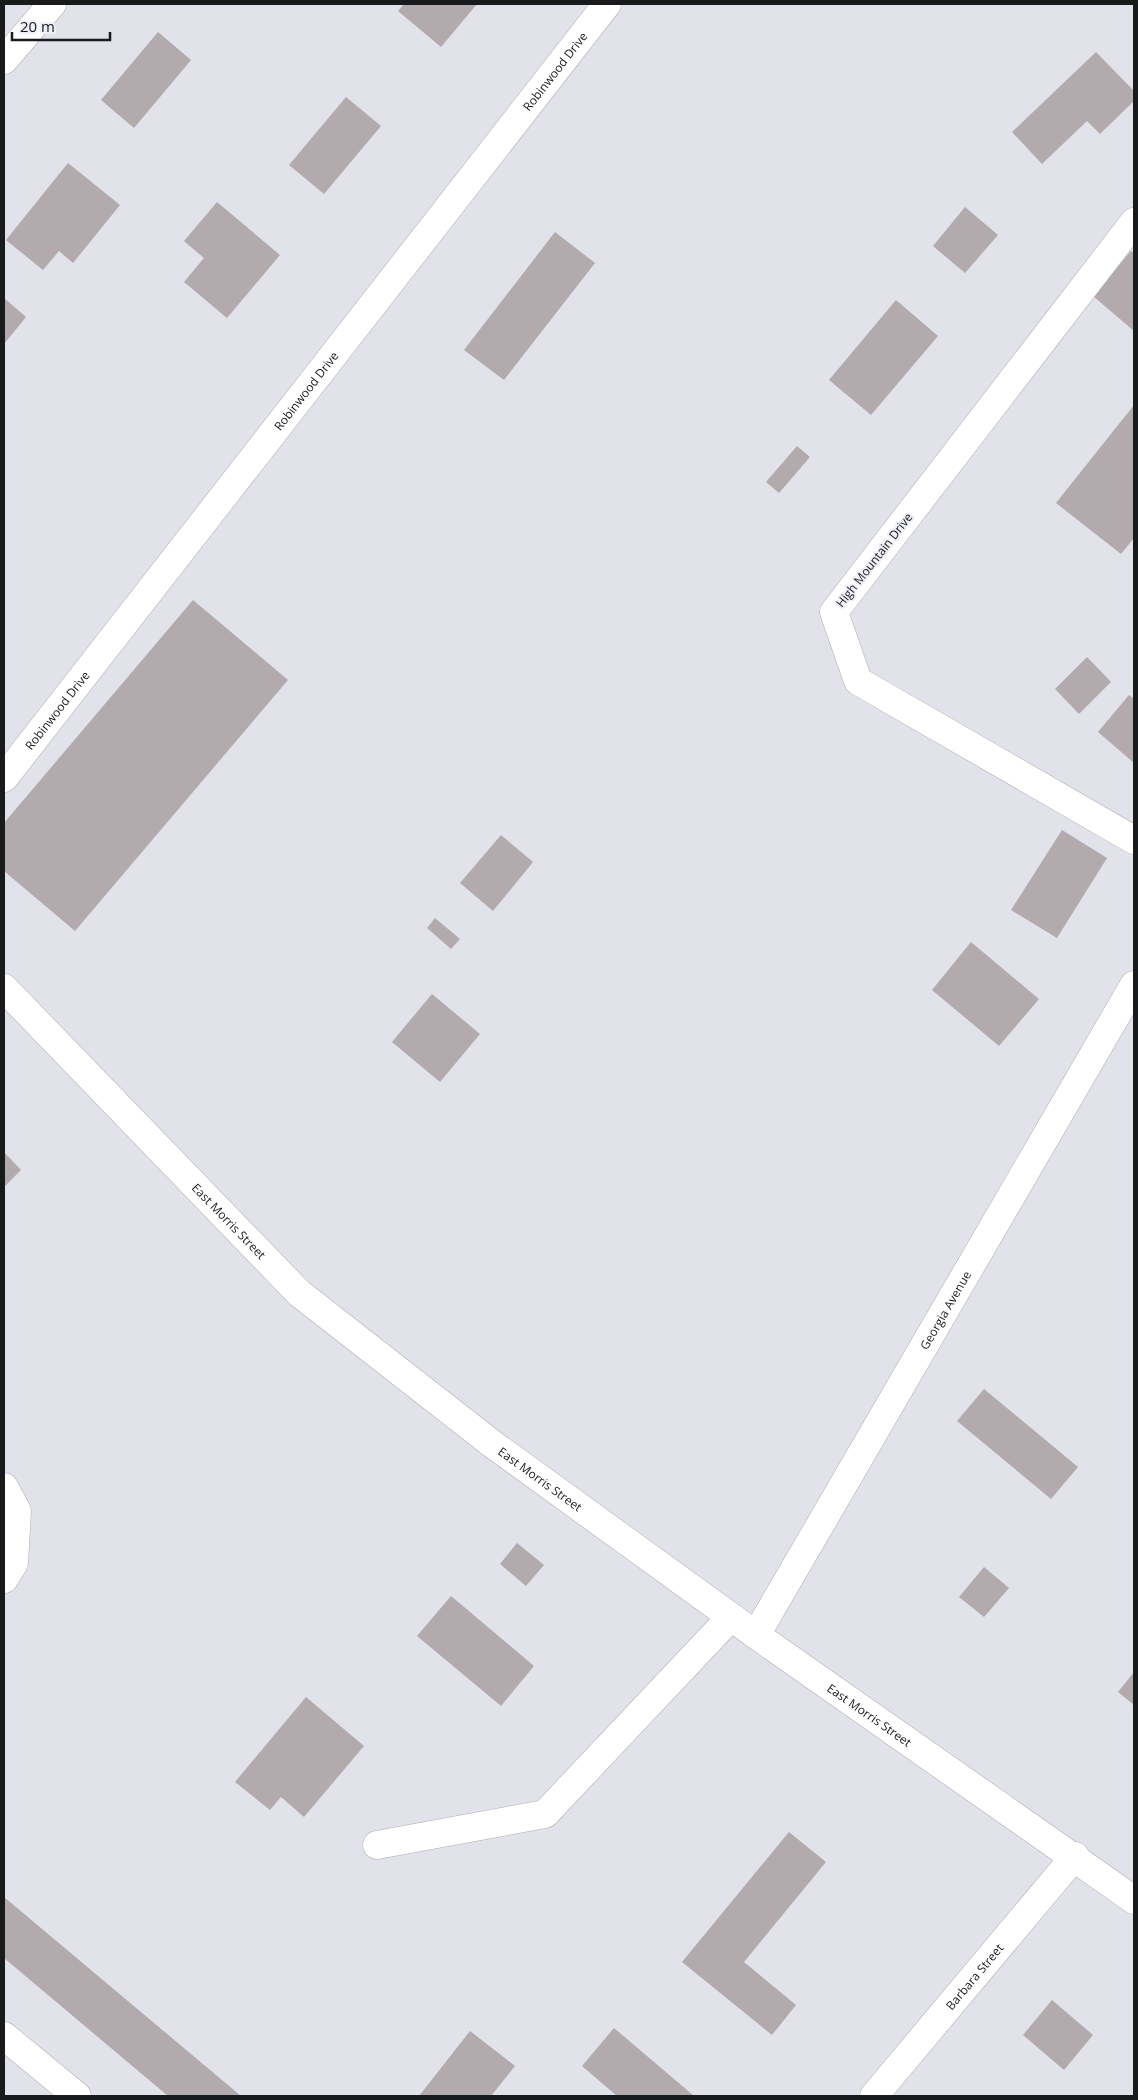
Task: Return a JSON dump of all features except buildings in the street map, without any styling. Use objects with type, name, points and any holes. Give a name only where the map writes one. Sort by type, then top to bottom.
[{"type":"street","points":[[4,60],[52,4]]},
{"type":"street","name":"Robinwood Drive","points":[[4,778],[607,4]]},
{"type":"street","name":"High Mountain Drive","points":[[1134,222],[834,612],[858,681],[1134,840]]},
{"type":"street","name":"Georgia Avenue","points":[[756,1634],[1134,985]]},
{"type":"street","name":"East Morris Street","points":[[4,988],[299,1293],[491,1443],[731,1617],[1075,1856],[1134,1900]]},
{"type":"street","points":[[4,1487],[17,1511],[14,1562],[4,1579]]},
{"type":"street","points":[[377,1845],[545,1814],[731,1617]]},
{"type":"street","name":"Barbara Street","points":[[874,2096],[1075,1856]]},
{"type":"street","points":[[4,2036],[77,2096]]}]
